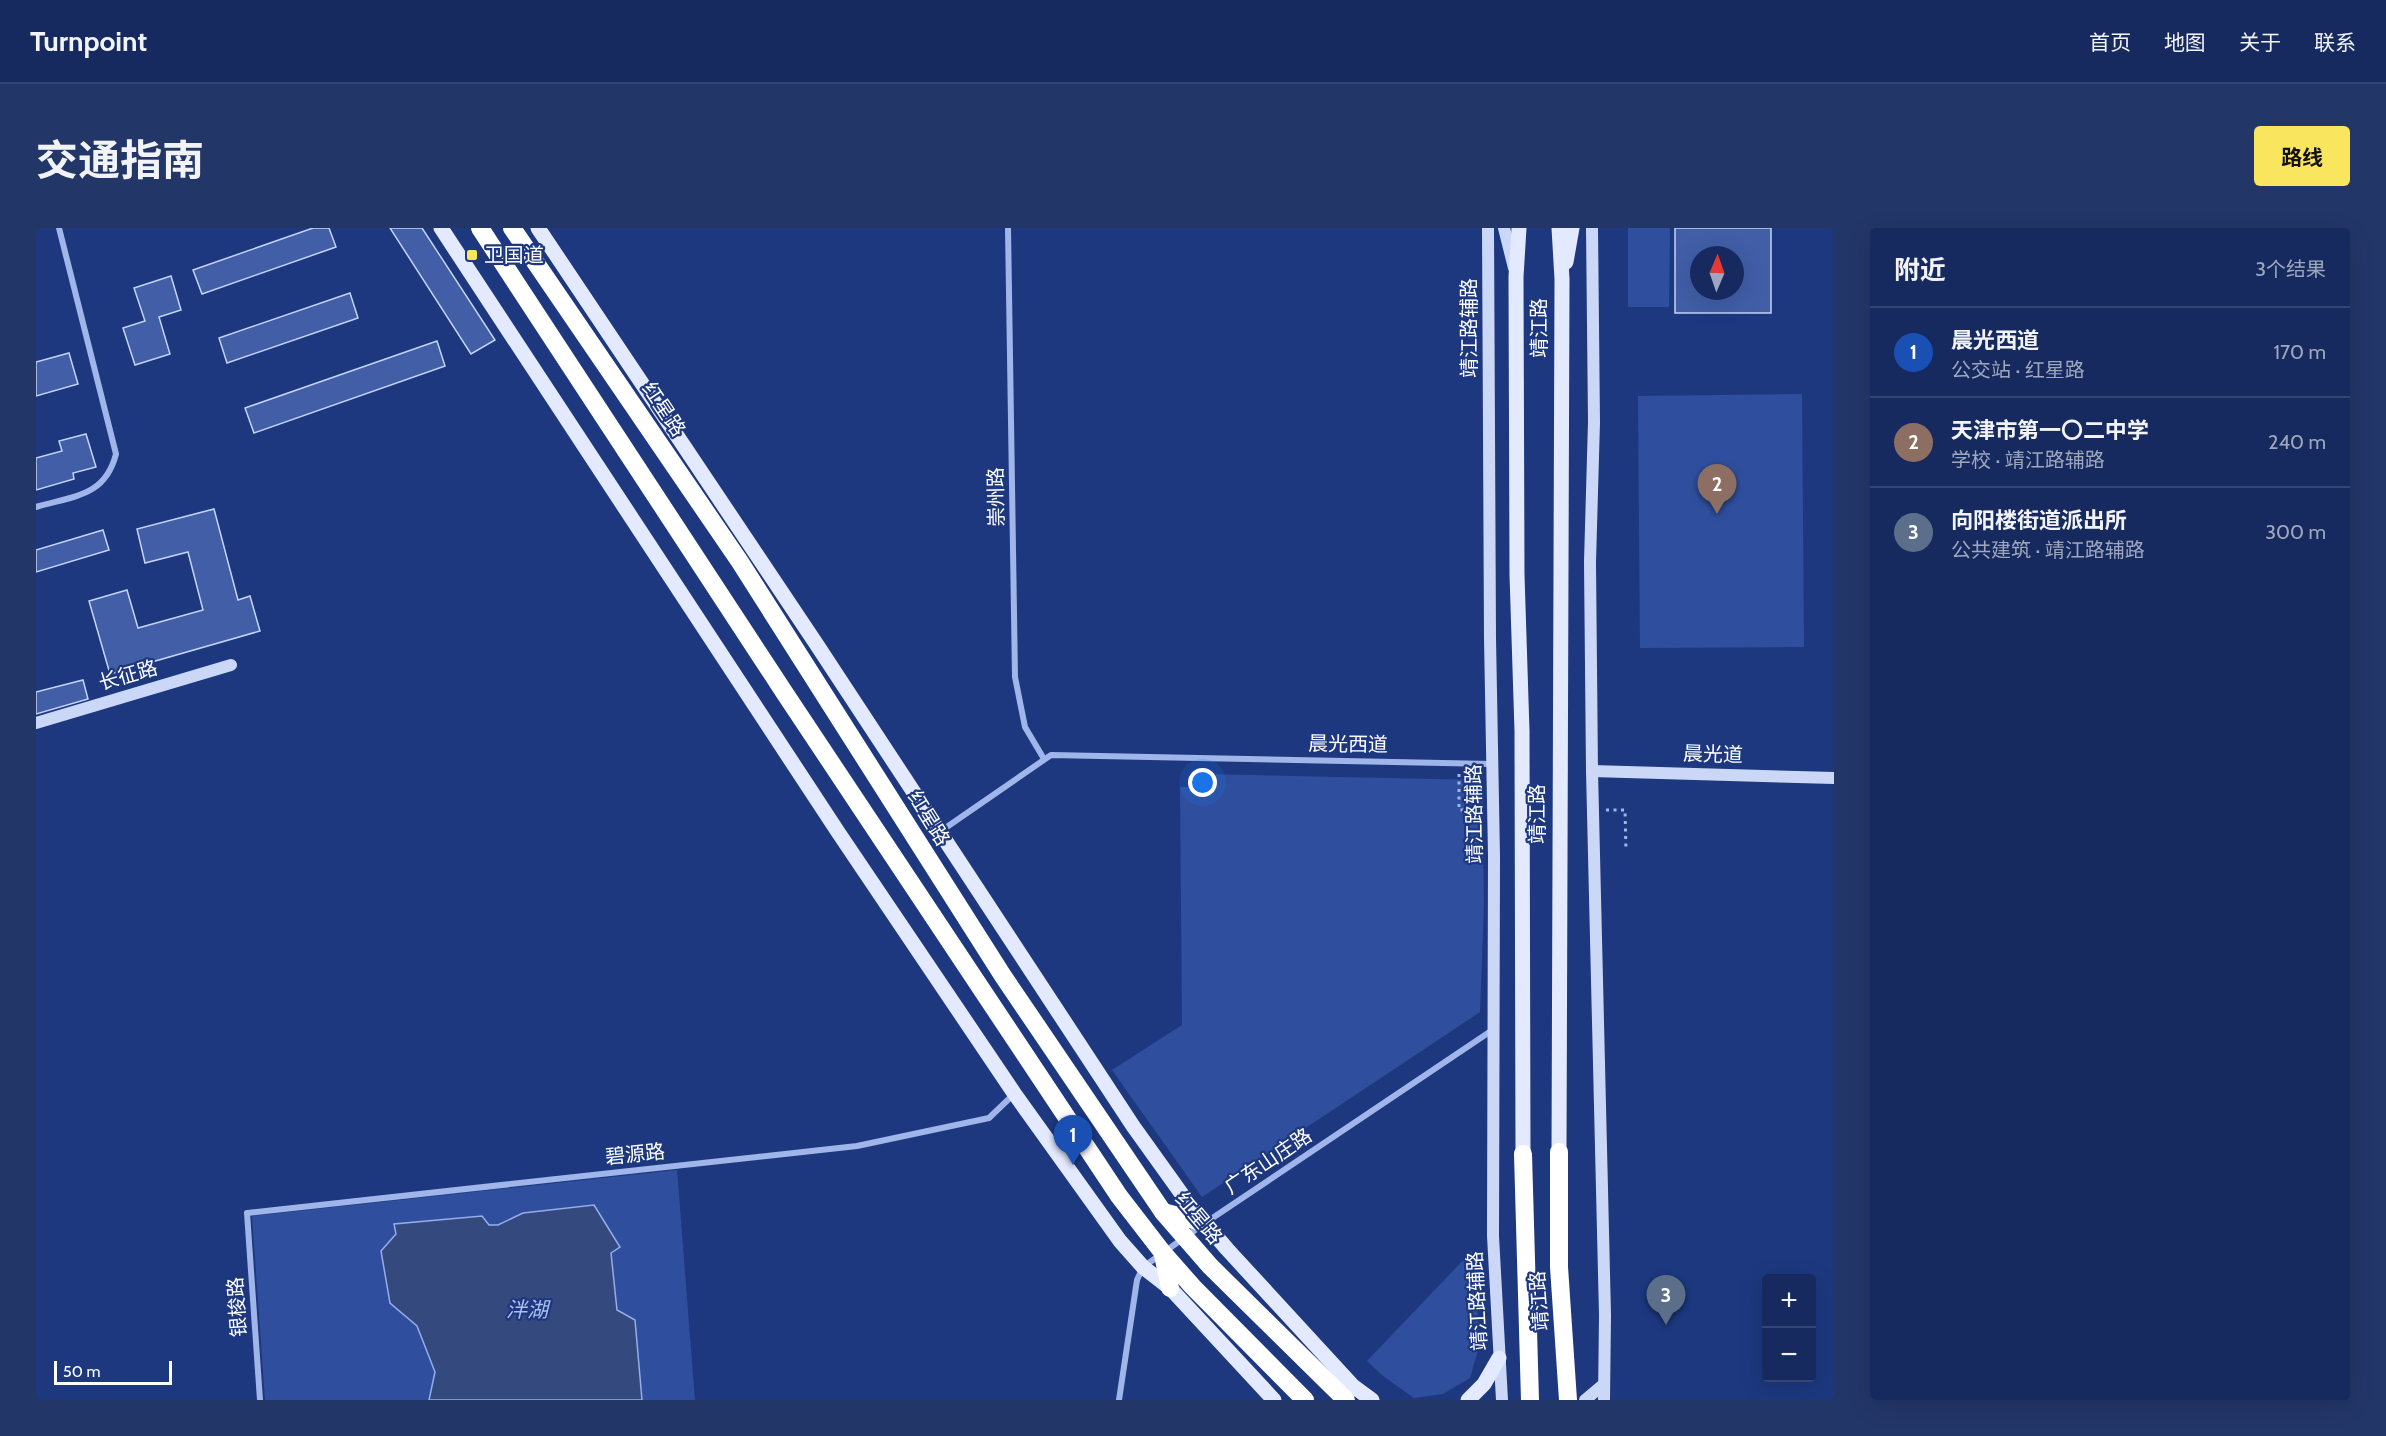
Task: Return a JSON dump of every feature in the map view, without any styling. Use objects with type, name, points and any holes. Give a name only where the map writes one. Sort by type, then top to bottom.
[{"type":"highway","points":[[480,228],[784,692],[1119,1196],[1192,1287],[1305,1400]]},
{"type":"highway","name":"红星路","points":[[512,228],[740,562],[1003,976],[1163,1212],[1210,1266],[1340,1394]]},
{"type":"highway","name":"靖江路","points":[[1559,1152],[1559,1267],[1568,1400]]},
{"type":"highway","name":"靖江路","points":[[1523,1154],[1530,1400]]},
{"type":"highway","points":[[1163,1212],[1205,1223]]},
{"type":"highway","points":[[1163,1253],[1170,1288]]},
{"type":"main road","points":[[441,228],[838,832],[1014,1093],[1120,1241],[1143,1267],[1170,1288],[1274,1400]]},
{"type":"main road","points":[[538,228],[1133,1126],[1205,1223],[1333,1365],[1353,1386],[1372,1400]]},
{"type":"main road","name":"靖江路","points":[[1519,228],[1516,277],[1517,575],[1522,731],[1523,1154]]},
{"type":"main road","name":"靖江路","points":[[1559,228],[1562,279],[1559,1152]]},
{"type":"main road","points":[[1562,279],[1572,228]]},
{"type":"main road","points":[[1468,1400],[1484,1384],[1499,1358]]},
{"type":"street","points":[[36,507],[89,491],[101,484],[112,471],[116,454],[59,228]]},
{"type":"street","name":"崇州路","points":[[1008,228],[1015,677],[1025,727],[1044,759]]},
{"type":"street","name":"靖江路辅路","points":[[1488,228],[1495,1029],[1492,1071],[1493,1236],[1499,1358],[1504,1397]]},
{"type":"street","points":[[1504,228],[1516,277]]},
{"type":"street","points":[[1592,228],[1594,422],[1590,562],[1592,771],[1601,1090],[1605,1315],[1604,1400]]},
{"type":"street","name":"长征路","points":[[36,723],[231,665]]},
{"type":"street","name":"晨光西道","points":[[940,832],[1051,755],[1492,764]]},
{"type":"street","name":"晨光道","points":[[1592,771],[1834,778]]},
{"type":"street","name":"广东山庄路","points":[[1143,1267],[1495,1029]]},
{"type":"street","name":"碧源路","points":[[247,1213],[857,1146],[989,1118],[1014,1093]]},
{"type":"street","name":"银梭路","points":[[247,1213],[260,1400]]},
{"type":"street","points":[[1119,1400],[1137,1280],[1143,1267]]},
{"type":"street","points":[[1333,1365],[1340,1394]]},
{"type":"street","points":[[1585,1400],[1604,1384]]},
{"type":"path","points":[[1459,763],[1459,810],[1483,810]]},
{"type":"path","points":[[1601,810],[1625,810],[1626,851]]},
{"type":"shaded area","points":[[1628,228],[1670,228],[1669,307],[1628,307]]},
{"type":"shaded area","points":[[1802,394],[1804,647],[1640,648],[1638,396]]},
{"type":"shaded area","points":[[1200,774],[1482,780],[1484,905],[1480,1012],[1202,1197],[1112,1070],[1182,1025],[1180,787],[1199,787]]},
{"type":"shaded area","points":[[677,1170],[695,1400],[265,1400],[252,1216]]},
{"type":"shaded area","points":[[1472,1251],[1480,1343],[1470,1378],[1443,1394],[1414,1398],[1383,1376],[1367,1361]]},
{"type":"water","name":"泮湖","points":[[594,1205],[620,1247],[611,1253],[617,1310],[635,1320],[642,1400],[429,1400],[435,1372],[417,1326],[390,1303],[381,1251],[396,1234],[394,1224],[482,1216],[489,1225],[498,1225],[523,1213]]},
{"type":"building","points":[[313,228],[329,228],[336,247],[202,294],[193,270]]},
{"type":"building","points":[[390,228],[422,228],[495,340],[471,354]]},
{"type":"building","points":[[1675,228],[1771,228],[1771,313],[1675,313]]},
{"type":"building","points":[[171,276],[181,310],[159,317],[170,354],[135,365],[123,328],[145,321],[134,288]]},
{"type":"building","points":[[350,293],[358,318],[227,363],[219,338]]},
{"type":"building","points":[[437,341],[445,366],[254,433],[245,408]]},
{"type":"building","points":[[69,353],[78,384],[36,396],[36,362]]},
{"type":"building","points":[[86,434],[96,467],[73,473],[74,479],[36,490],[36,458],[62,451],[59,441]]},
{"type":"building","points":[[214,509],[238,600],[250,596],[260,631],[110,674],[89,601],[127,590],[138,628],[203,610],[188,552],[145,563],[137,529]]},
{"type":"building","points":[[103,530],[109,550],[36,572],[36,550]]},
{"type":"building","points":[[83,680],[88,699],[36,714],[36,692]]},
{"type":"place","name":"卫国道","points":[[472,255]]},
{"type":"place","name":"天津市第一〇二中学","points":[[1717,514]]},
{"type":"place","name":"晨光西道","points":[[1073,1165]]},
{"type":"place","name":"向阳楼街道派出所","points":[[1666,1325]]}]
